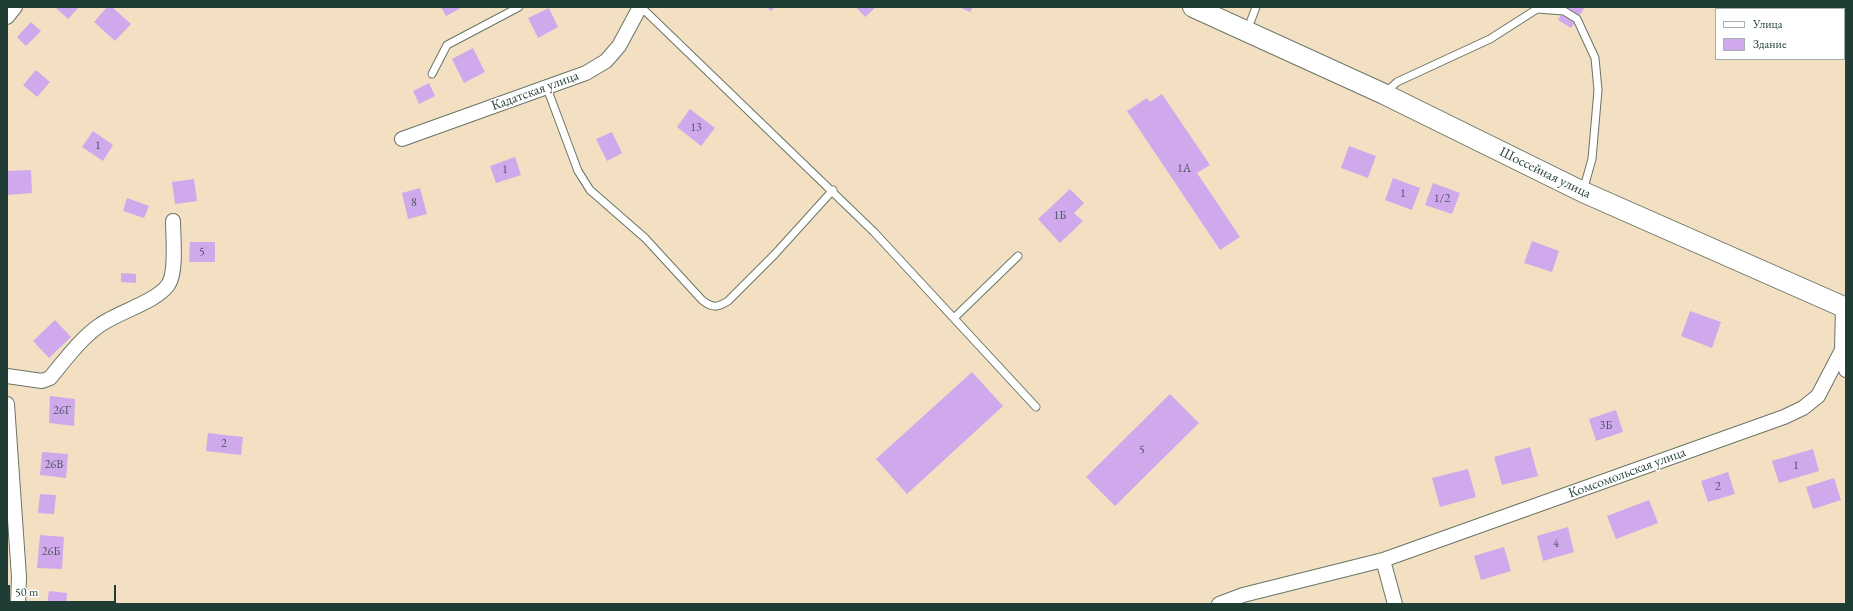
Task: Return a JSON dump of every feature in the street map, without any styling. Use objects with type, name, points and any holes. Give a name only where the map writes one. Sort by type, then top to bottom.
[{"type":"main road","name":"Шоссейная улица","points":[[1193,7],[1384,94],[1583,192],[1845,307]]},
{"type":"street","points":[[7,17],[15,7]]},
{"type":"street","name":"Кадатская улица","points":[[402,138],[586,73],[606,61],[618,46],[640,7]]},
{"type":"street","points":[[7,376],[42,381],[50,378],[84,338],[100,325],[159,293],[168,284],[172,274],[173,221]]},
{"type":"street","points":[[1845,307],[1842,350],[1846,370]]},
{"type":"street","name":"Комсомольская улица","points":[[1219,604],[1243,595],[1383,560],[1784,417],[1803,408],[1818,396],[1842,350]]},
{"type":"street","points":[[7,404],[20,578],[18,604]]},
{"type":"street","points":[[1383,560],[1395,604]]},
{"type":"lane","points":[[432,74],[447,45],[520,7]]},
{"type":"lane","points":[[640,7],[833,190],[874,232],[1036,407]]},
{"type":"lane","points":[[1247,31],[1256,7]]},
{"type":"lane","points":[[1384,94],[1397,82],[1490,39],[1536,9],[1564,11],[1578,19],[1595,58],[1598,90],[1592,151],[1583,192]]},
{"type":"lane","points":[[547,88],[578,171],[590,190],[645,238],[709,306],[719,307],[728,301],[775,254],[833,190]]},
{"type":"lane","points":[[954,318],[1018,256]]},
{"type":"building","points":[[55,7],[79,7],[68,19]]},
{"type":"building","points":[[107,7],[112,7],[131,24],[115,41],[94,22]]},
{"type":"building","points":[[441,7],[460,7],[461,8],[446,16]]},
{"type":"building","points":[[767,7],[775,7],[771,11]]},
{"type":"building","points":[[856,7],[876,7],[865,17]]},
{"type":"building","points":[[959,7],[973,7],[970,12]]},
{"type":"building","points":[[1566,7],[1585,7],[1571,28],[1558,20]]},
{"type":"building","points":[[549,8],[558,27],[538,38],[528,18]]},
{"type":"building","points":[[31,22],[41,31],[26,46],[17,37]]},
{"type":"building","points":[[473,48],[485,72],[464,83],[452,59]]},
{"type":"building","points":[[36,70],[50,82],[37,97],[23,85]]},
{"type":"building","points":[[429,83],[435,96],[419,104],[413,91]]},
{"type":"building","points":[[1162,94],[1210,165],[1197,173],[1240,237],[1220,250],[1127,111],[1147,98],[1150,102]]},
{"type":"building","points":[[690,109],[715,128],[701,146],[677,127]]},
{"type":"building","points":[[93,131],[113,145],[103,161],[82,147]]},
{"type":"building","points":[[612,132],[622,153],[607,161],[596,139]]},
{"type":"building","points":[[1349,146],[1376,156],[1368,178],[1341,168]]},
{"type":"building","points":[[515,157],[521,175],[496,183],[490,166]]},
{"type":"building","points":[[31,170],[32,193],[7,195],[7,171]]},
{"type":"building","points":[[1393,178],[1420,188],[1412,210],[1385,200]]},
{"type":"building","points":[[194,179],[197,201],[175,204],[172,182]]},
{"type":"building","points":[[1433,183],[1460,193],[1452,214],[1425,205]]},
{"type":"building","points":[[420,188],[427,214],[408,219],[402,193]]},
{"type":"building","points":[[1070,189],[1084,203],[1074,213],[1083,221],[1060,243],[1038,219]]},
{"type":"building","points":[[127,198],[149,206],[144,218],[123,211]]},
{"type":"building","points":[[1532,241],[1559,251],[1552,272],[1524,263]]},
{"type":"building","points":[[190,242],[215,242],[215,262],[189,262]]},
{"type":"building","points":[[121,273],[136,274],[136,283],[121,282]]},
{"type":"building","points":[[1690,311],[1721,322],[1712,348],[1681,336]]},
{"type":"building","points":[[55,320],[71,337],[49,358],[33,341]]},
{"type":"building","points":[[972,372],[1003,406],[907,494],[876,459]]},
{"type":"building","points":[[1170,394],[1199,423],[1115,506],[1086,477]]},
{"type":"building","points":[[50,396],[75,399],[74,426],[49,423]]},
{"type":"building","points":[[1616,410],[1623,432],[1596,441],[1589,419]]},
{"type":"building","points":[[208,433],[243,437],[241,455],[206,451]]},
{"type":"building","points":[[1530,447],[1538,476],[1502,485],[1494,457]]},
{"type":"building","points":[[1813,449],[1819,471],[1779,483],[1772,461]]},
{"type":"building","points":[[42,452],[68,454],[66,478],[40,475]]},
{"type":"building","points":[[1468,469],[1476,497],[1440,507],[1432,478]]},
{"type":"building","points":[[1728,472],[1735,494],[1708,502],[1701,481]]},
{"type":"building","points":[[1834,478],[1841,500],[1813,509],[1806,487]]},
{"type":"building","points":[[40,494],[56,495],[54,514],[38,513]]},
{"type":"building","points":[[1649,500],[1658,523],[1616,539],[1607,516]]},
{"type":"building","points":[[1568,527],[1574,552],[1543,561],[1537,536]]},
{"type":"building","points":[[40,535],[64,537],[62,569],[37,568]]},
{"type":"building","points":[[1504,547],[1511,571],[1481,580],[1474,556]]},
{"type":"building","points":[[49,591],[67,593],[66,604],[47,604]]}]
